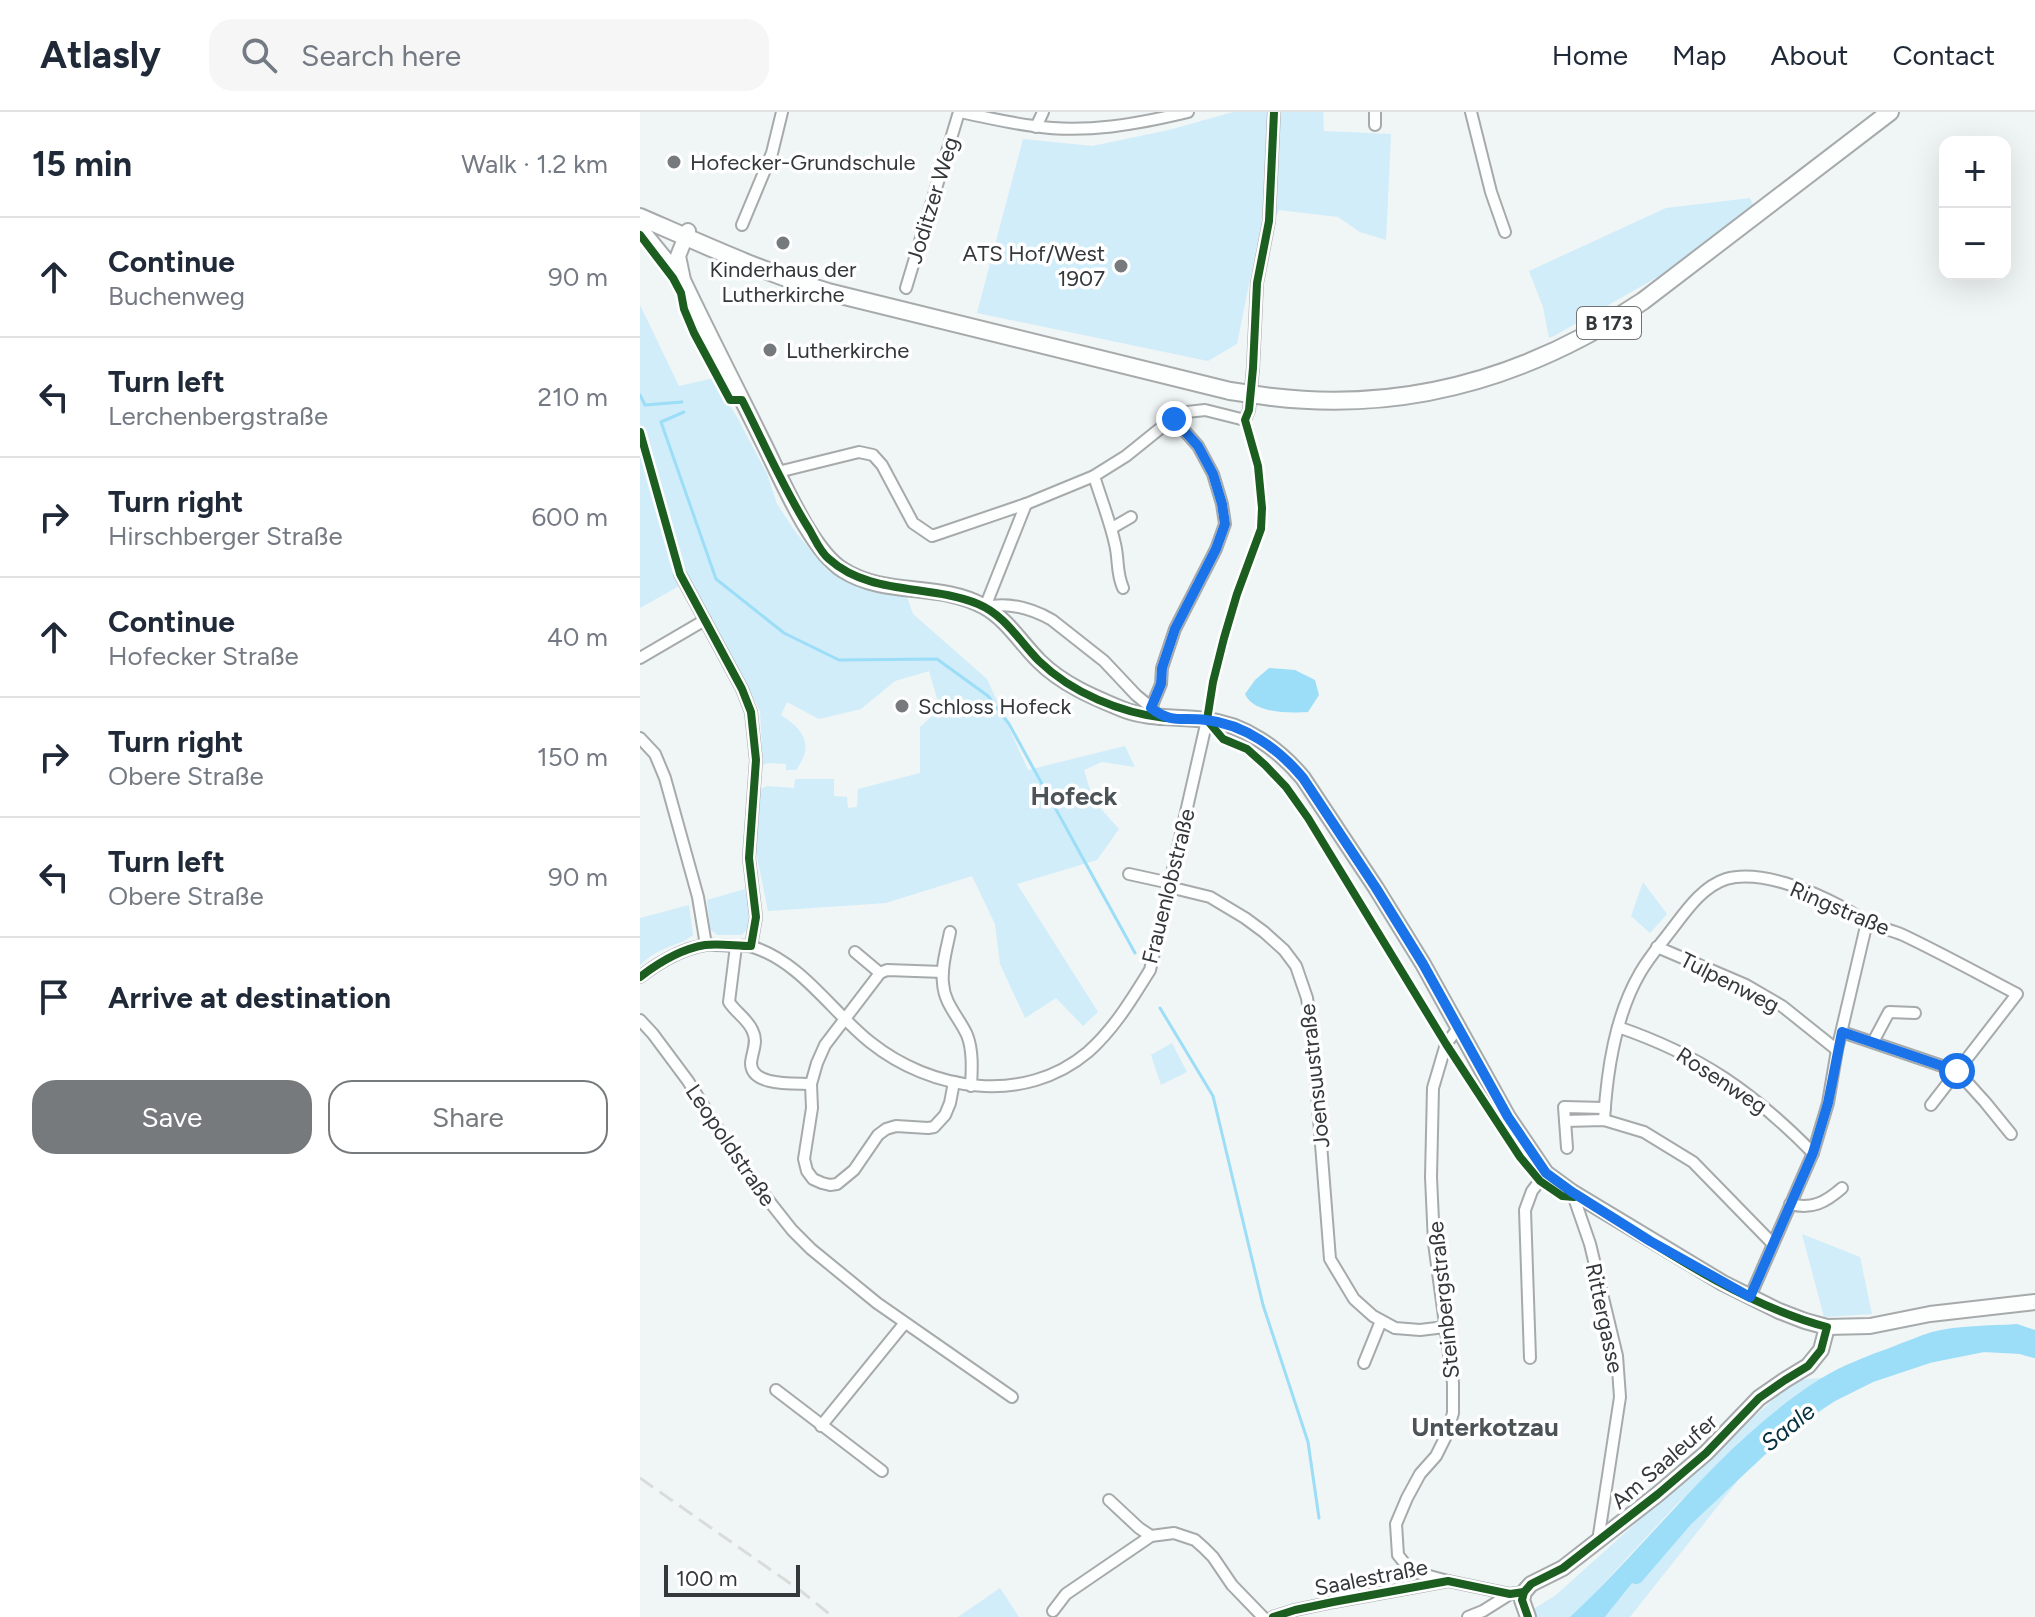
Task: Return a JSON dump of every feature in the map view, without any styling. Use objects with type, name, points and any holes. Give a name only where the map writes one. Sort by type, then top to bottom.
[{"type":"main road","name":"B 173","points":[[640,208],[687,234],[759,267],[797,282],[894,309],[1230,391],[1324,401],[1400,396],[1489,377],[1561,349],[1602,328],[1643,301],[1890,112]]},
{"type":"main road","name":"B 173","points":[[640,217],[687,234]]},
{"type":"main road","points":[[640,228],[683,280],[800,516],[826,557],[844,571],[870,582],[946,594],[985,607],[1004,621],[1040,662],[1076,689],[1126,711],[1229,724],[1260,739],[1289,761],[1376,888],[1423,964],[1508,1117],[1546,1173],[1573,1195],[1750,1297],[1827,1327],[1870,1326],[1930,1314],[2028,1302]]},
{"type":"main road","points":[[683,280],[678,258],[687,234]]},
{"type":"main road","name":"Am Saaleufer","points":[[1517,1593],[1563,1568],[1598,1541],[1706,1453],[1759,1398],[1808,1366],[1821,1350],[1827,1327]]},
{"type":"main road","points":[[1517,1593],[1527,1615]]},
{"type":"street","points":[[742,225],[766,171],[782,112]]},
{"type":"street","name":"Joditzer Weg","points":[[906,288],[960,112],[1036,127],[1085,129],[1155,120],[1188,112]]},
{"type":"street","points":[[1036,127],[1043,112]]},
{"type":"street","points":[[778,472],[859,452],[873,455],[882,465],[913,523],[932,536],[1026,504],[1094,476],[1187,412],[1205,410],[1245,420],[1253,368],[1255,307],[1269,221],[1274,112]]},
{"type":"street","points":[[1375,112],[1375,125]]},
{"type":"street","points":[[1471,112],[1491,192],[1505,232]]},
{"type":"street","points":[[1151,708],[1161,684],[1162,668],[1175,629],[1216,549],[1225,524],[1213,474],[1198,446],[1174,419]]},
{"type":"street","points":[[1094,476],[1112,528],[1118,576],[1123,588]]},
{"type":"street","points":[[985,607],[1026,504]]},
{"type":"street","points":[[1112,528],[1131,517]]},
{"type":"street","points":[[680,574],[742,689],[751,712],[756,760],[749,858],[756,917],[751,946]]},
{"type":"street","points":[[985,607],[999,604],[1014,606],[1052,620],[1104,661],[1136,695],[1164,718]]},
{"type":"street","points":[[640,658],[705,620]]},
{"type":"street","name":"Frauenlobstraße","points":[[640,977],[680,953],[706,945],[751,946],[796,970],[844,1020],[892,1059],[925,1075],[971,1086],[1000,1087],[1059,1072],[1108,1033],[1150,970],[1207,720]]},
{"type":"street","points":[[640,738],[655,754],[665,778],[698,897],[706,945]]},
{"type":"street","name":"Joensuustraße","points":[[1129,874],[1210,897],[1245,918],[1274,941],[1296,966],[1307,998],[1313,1042],[1330,1259],[1354,1299],[1381,1321],[1395,1328],[1420,1330],[1445,1327]]},
{"type":"street","name":"Ringstraße","points":[[1604,1120],[1618,1027],[1639,974],[1657,947],[1703,893],[1728,878],[1780,882],[1813,893],[2017,994],[1957,1071]]},
{"type":"street","points":[[1750,1297],[1813,1153],[1828,1103],[1867,922]]},
{"type":"street","points":[[950,932],[943,972],[944,994],[970,1047],[971,1086]]},
{"type":"street","points":[[736,946],[729,1002],[755,1036],[752,1069],[768,1081],[811,1084]]},
{"type":"street","name":"Tulpenweg","points":[[1657,947],[1746,985],[1782,1006],[1837,1050]]},
{"type":"street","points":[[855,952],[880,973]]},
{"type":"street","points":[[943,972],[887,970],[880,973],[825,1045],[811,1084],[812,1108],[804,1159],[807,1171],[813,1179],[830,1185],[837,1184],[854,1170],[878,1135],[886,1129],[896,1126],[928,1128],[939,1123],[950,1103],[954,1082]]},
{"type":"street","points":[[1873,1042],[1889,1012],[1915,1013]]},
{"type":"street","name":"Leopoldstraße","points":[[640,1020],[688,1081],[739,1163],[792,1230],[844,1277],[904,1324],[1012,1397]]},
{"type":"street","name":"Steinbergstraße","points":[[1448,1581],[1418,1573],[1406,1565],[1398,1555],[1396,1524],[1420,1474],[1436,1456],[1453,1413],[1453,1383],[1434,1243],[1431,1177],[1433,1088],[1446,1044],[1459,1027]]},
{"type":"street","name":"Rosenweg","points":[[1618,1027],[1662,1043],[1710,1068],[1766,1107],[1813,1153]]},
{"type":"street","points":[[1842,1032],[1957,1071],[2011,1134]]},
{"type":"street","points":[[1931,1105],[1957,1071]]},
{"type":"street","points":[[1567,1148],[1564,1107],[1605,1108]]},
{"type":"street","points":[[1565,1121],[1604,1120],[1644,1132],[1693,1162],[1772,1243]]},
{"type":"street","points":[[1530,1358],[1525,1210],[1532,1191],[1546,1173]]},
{"type":"street","points":[[1790,1204],[1815,1206],[1842,1188]]},
{"type":"street","name":"Rittergasse","points":[[1573,1195],[1590,1244],[1617,1356],[1620,1397],[1598,1541]]},
{"type":"street","points":[[1364,1363],[1381,1321]]},
{"type":"street","points":[[821,1426],[904,1324]]},
{"type":"street","points":[[776,1390],[882,1471]]},
{"type":"street","points":[[1109,1500],[1151,1536]]},
{"type":"street","points":[[1053,1611],[1066,1594],[1151,1536],[1174,1533],[1195,1540],[1263,1617]]},
{"type":"street","name":"Saalestraße","points":[[1273,1617],[1337,1601],[1448,1581],[1517,1593]]},
{"type":"street","name":"Am Saaleufer","points":[[1468,1617],[1517,1593]]},
{"type":"shaded area","name":"ATS Hof/West 1907","points":[[1233,112],[1268,112],[1262,219],[1237,344],[1208,361],[977,313],[1023,139],[1092,146],[1169,130]]},
{"type":"shaded area","points":[[1277,112],[1323,112],[1324,131],[1391,134],[1386,240],[1360,232],[1338,217],[1279,210],[1275,218]]},
{"type":"shaded area","points":[[1750,198],[1753,205],[1668,271],[1549,338],[1543,307],[1529,271],[1666,208]]},
{"type":"shaded area","points":[[640,305],[679,386],[714,378],[767,474],[777,504],[828,571],[861,587],[907,597],[913,614],[987,679],[1028,770],[1125,746],[1135,767],[1102,762],[1084,770],[1093,800],[1119,829],[1097,860],[1017,884],[1098,1012],[1083,1026],[1056,998],[1025,1018],[1000,964],[995,924],[972,876],[886,903],[768,911],[755,847],[760,789],[767,786],[794,788],[795,779],[834,779],[834,796],[847,797],[848,808],[857,807],[858,789],[920,773],[920,727],[932,716],[938,702],[929,671],[895,681],[861,709],[819,719],[787,702],[781,715],[796,727],[804,739],[802,761],[796,770],[786,770],[786,764],[763,765],[760,711],[688,581],[640,608]]},
{"type":"shaded area","points":[[1643,882],[1667,914],[1650,933],[1631,916]]},
{"type":"shaded area","points":[[745,889],[749,909],[747,929],[742,935],[717,935],[710,929],[707,900]]},
{"type":"shaded area","points":[[689,905],[693,935],[657,952],[640,965],[640,918]]},
{"type":"shaded area","points":[[1172,1043],[1187,1072],[1161,1085],[1151,1055]]},
{"type":"shaded area","points":[[1802,1234],[1860,1257],[1872,1314],[1824,1317]]},
{"type":"shaded area","points":[[1868,1370],[1858,1384],[1779,1442],[1740,1478],[1630,1617],[1605,1617],[1691,1511],[1737,1462],[1798,1410]]},
{"type":"shaded area","points":[[1822,1378],[1781,1407],[1744,1439],[1675,1506],[1570,1617],[1521,1617],[1556,1595],[1795,1380]]},
{"type":"shaded area","points":[[1000,1588],[1019,1617],[958,1617]]},
{"type":"water","points":[[1269,668],[1295,670],[1315,680],[1319,695],[1308,712],[1273,711],[1250,701],[1245,694]]},
{"type":"water","points":[[2017,1324],[2035,1330],[2035,1350],[2008,1343],[1964,1346],[1877,1367],[1829,1390],[1756,1444],[1723,1477],[1691,1511],[1605,1617],[1570,1617],[1751,1431],[1820,1379],[1855,1361],[1932,1332]]},
{"type":"waterway","points":[[640,395],[645,405],[682,402]]},
{"type":"waterway","points":[[684,412],[661,422],[716,579],[784,633],[839,660],[937,659],[988,696],[1009,724],[1135,953]]},
{"type":"waterway","points":[[1160,1008],[1213,1096],[1263,1305],[1308,1442],[1319,1518]]},
{"type":"waterway","name":"Saale","points":[[1636,1576],[1685,1519],[1790,1420],[1831,1394],[1869,1375],[1929,1355],[1984,1344],[2035,1350]]},
{"type":"railway","points":[[640,1478],[833,1617]]},
{"type":"cycle path","points":[[1207,720],[1224,638],[1261,529],[1258,466],[1245,420],[1249,410],[1253,368],[1257,283],[1269,221],[1274,112]]},
{"type":"cycle path","points":[[640,235],[673,278],[694,333],[730,400],[742,400],[791,498],[829,559],[863,579],[959,598],[988,609],[1052,672],[1098,700],[1148,715],[1207,720]]},
{"type":"cycle path","points":[[640,432],[680,574],[742,689],[751,712],[756,760],[749,858],[756,917],[751,946],[716,944],[696,947],[670,957],[640,977]]},
{"type":"cycle path","points":[[1207,720],[1223,739],[1247,749],[1286,787],[1520,1157],[1540,1181],[1562,1196],[1574,1197],[1572,1192]]},
{"type":"cycle path","points":[[1528,1617],[1522,1600],[1531,1584],[1563,1568],[1658,1494],[1706,1453],[1759,1398],[1808,1366],[1821,1350],[1827,1327],[1794,1317],[1728,1287],[1572,1192]]},
{"type":"cycle path","points":[[1273,1617],[1333,1602],[1448,1581],[1510,1594],[1524,1592]]},
{"type":"place","name":"Hofecker-Grundschule","points":[[674,162]]},
{"type":"place","name":"Kinderhaus der Lutherkirche","points":[[783,243]]},
{"type":"place","name":"ATS Hof/West 1907","points":[[1121,266]]},
{"type":"place","name":"Lutherkirche","points":[[770,350]]},
{"type":"place","name":"Schloss Hofeck","points":[[902,706]]},
{"type":"district","name":"Hofeck","points":[[1074,796]]},
{"type":"district","name":"Unterkotzau","points":[[1485,1427]]},
{"type":"route","points":[[1174,419],[1198,446],[1213,474],[1225,524],[1216,549],[1167,648],[1161,684],[1151,708],[1164,718],[1229,724],[1260,739],[1289,761],[1376,888],[1423,964],[1508,1117],[1546,1173],[1650,1241],[1750,1297],[1813,1153],[1828,1103],[1842,1032],[1957,1071]]}]
